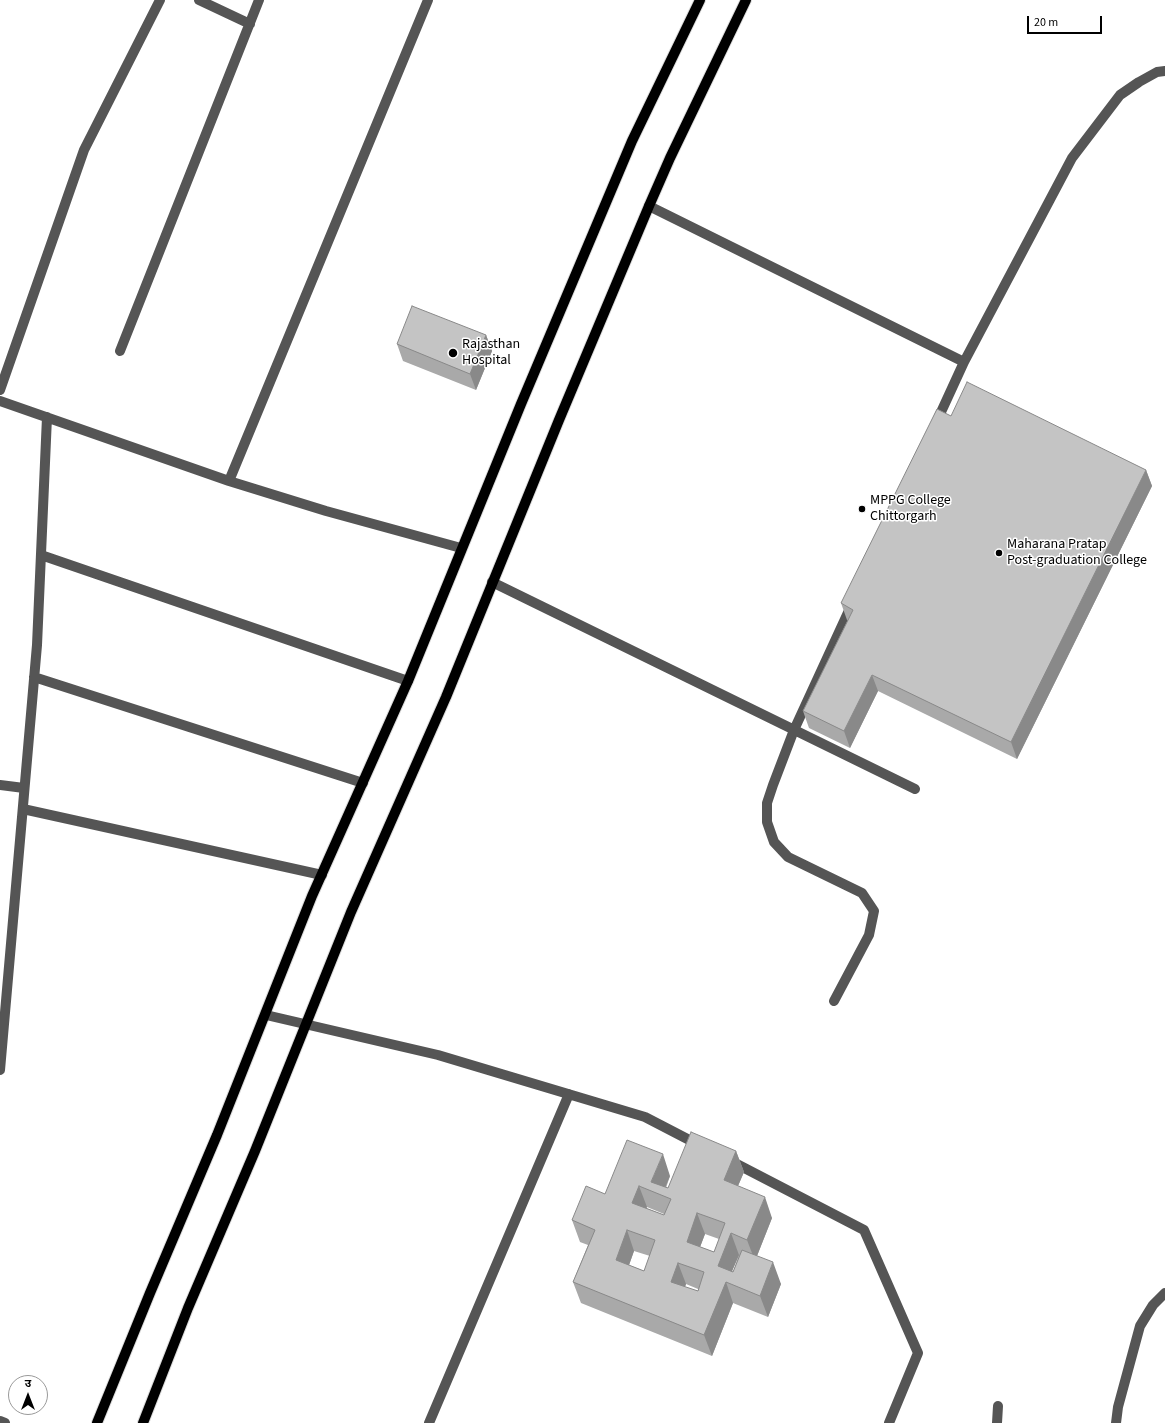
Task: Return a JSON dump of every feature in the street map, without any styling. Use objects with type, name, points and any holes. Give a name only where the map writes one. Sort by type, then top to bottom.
[{"type":"main road","points":[[97,1423],[266,1015],[312,896],[408,681],[461,548],[632,141],[700,0]]},
{"type":"main road","points":[[143,1423],[188,1308],[255,1151],[351,912],[446,697],[558,420],[670,158],[746,0]]},
{"type":"street","points":[[0,390],[84,150],[160,0]]},
{"type":"street","points":[[200,0],[250,24]]},
{"type":"street","points":[[120,351],[259,0]]},
{"type":"street","points":[[228,481],[428,0]]},
{"type":"street","points":[[931,434],[964,362],[1072,158],[1120,95],[1157,72],[1165,71]]},
{"type":"street","points":[[649,206],[964,362]]},
{"type":"street","points":[[0,401],[228,481],[326,511],[461,548]]},
{"type":"street","points":[[0,1070],[4,968],[23,809],[37,645],[47,417]]},
{"type":"street","points":[[41,555],[408,681]]},
{"type":"street","points":[[492,582],[915,789]]},
{"type":"street","points":[[834,1001],[869,935],[874,911],[862,893],[788,857],[774,842],[768,822],[768,803],[773,785],[794,730],[854,600]]},
{"type":"street","points":[[34,677],[363,783]]},
{"type":"street","points":[[0,785],[24,788]]},
{"type":"street","points":[[23,809],[322,875]]},
{"type":"street","points":[[266,1015],[438,1055],[645,1117],[709,1150]]},
{"type":"street","points":[[429,1423],[569,1094]]},
{"type":"street","points":[[723,1157],[864,1230],[918,1353],[889,1423]]},
{"type":"street","points":[[1116,1423],[1118,1407],[1140,1326],[1153,1305],[1165,1293]]},
{"type":"street","points":[[997,1423],[998,1406]]},
{"type":"street","points":[[0,1420],[6,1423]]},
{"type":"building","points":[[412,306],[486,335],[470,374],[397,344]]},
{"type":"building","name":"Maharana Pratap Post-graduation College","points":[[967,382],[1146,470],[1011,742],[872,675],[844,731],[803,711],[853,610],[841,603],[937,409],[951,416]]},
{"type":"building","points":[[691,1132],[736,1151],[724,1180],[765,1197],[747,1240],[731,1233],[718,1266],[733,1272],[742,1250],[773,1262],[760,1296],[726,1282],[704,1335],[573,1282],[595,1230],[572,1220],[586,1186],[605,1194],[627,1140],[663,1154],[651,1182],[668,1188]],"holes":[[[639,1186],[671,1199],[664,1215],[632,1203]],[[697,1213],[725,1223],[714,1252],[687,1242]],[[627,1230],[655,1240],[644,1271],[616,1260]],[[678,1263],[704,1272],[698,1291],[671,1282]]]},
{"type":"place","name":"Rajasthan Hospital","points":[[453,353]]},
{"type":"place","name":"MPPG College Chittorgarh","points":[[862,509]]},
{"type":"place","name":"Maharana Pratap Post-graduation College","points":[[999,553]]}]
